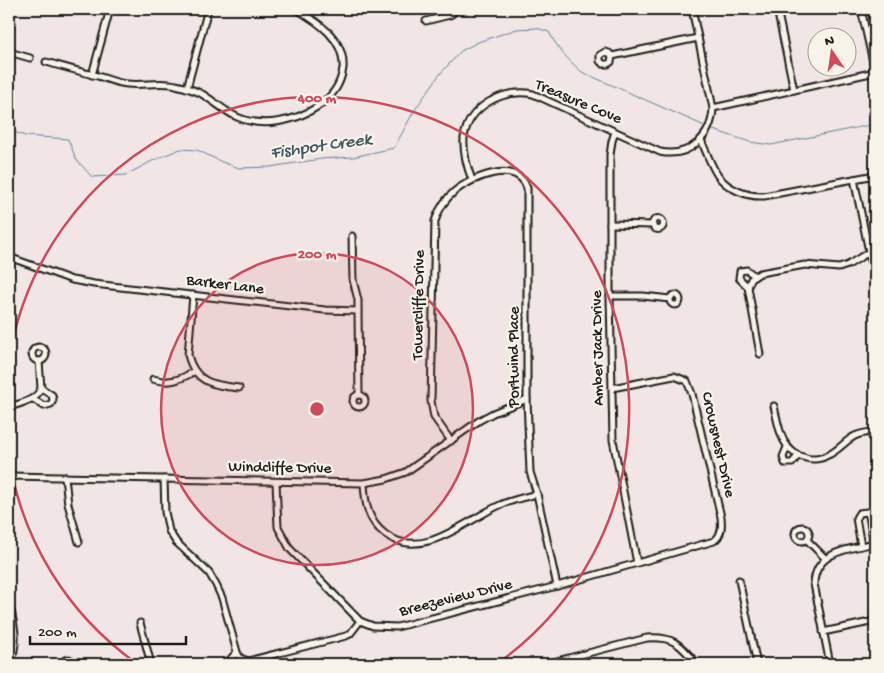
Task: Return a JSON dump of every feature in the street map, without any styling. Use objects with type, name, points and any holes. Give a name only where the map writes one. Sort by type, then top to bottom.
[{"type":"street","points":[[92,75],[110,9]]},
{"type":"street","points":[[187,88],[208,9]]},
{"type":"street","points":[[46,62],[125,84],[168,83],[200,93],[238,117],[252,121],[285,121],[308,113],[324,102],[338,86],[343,67],[341,49],[330,33],[296,9]]},
{"type":"street","points":[[306,15],[310,9]]},
{"type":"street","points":[[426,21],[450,15],[454,9]]},
{"type":"street","points":[[692,9],[713,108],[713,115],[701,140],[717,175],[732,188],[747,194],[764,196],[875,175]]},
{"type":"street","points":[[777,9],[794,90]]},
{"type":"street","points":[[713,108],[875,72],[861,9]]},
{"type":"street","points":[[612,56],[698,38]]},
{"type":"street","points":[[9,52],[30,58]]},
{"type":"street","name":"Treasure Cove","points":[[472,180],[465,157],[464,137],[472,118],[484,105],[500,96],[520,93],[533,94],[660,152],[673,153],[685,151],[696,146],[701,140]]},
{"type":"street","name":"Amber Jack Drive","points":[[615,132],[610,155],[613,448],[637,563]]},
{"type":"street","name":"Portwind Place","points":[[472,180],[500,172],[522,179],[527,188],[527,399],[530,472],[537,494],[557,586]]},
{"type":"street","points":[[854,179],[872,251],[875,281]]},
{"type":"street","name":"Towercliffe Drive","points":[[451,441],[434,417],[431,401],[434,229],[438,212],[447,198],[472,180]]},
{"type":"street","points":[[610,224],[653,225]]},
{"type":"street","points":[[352,236],[354,283],[358,297],[359,395]]},
{"type":"street","points":[[748,287],[752,279],[760,273],[805,265],[839,268],[872,251]]},
{"type":"street","name":"Barker Lane","points":[[9,257],[72,280],[94,284],[358,312]]},
{"type":"street","points":[[755,276],[747,270],[740,272],[739,278],[748,287],[760,354]]},
{"type":"street","points":[[193,295],[188,355],[194,371],[201,379],[210,383],[239,388]]},
{"type":"street","points":[[610,296],[643,296],[670,299]]},
{"type":"street","points":[[9,407],[34,398],[41,388],[39,361]]},
{"type":"street","points":[[153,379],[163,382],[176,382],[194,371]]},
{"type":"street","name":"Crowsnest Drive","points":[[612,388],[674,376],[687,380],[692,394],[721,518],[722,528],[720,533]]},
{"type":"street","points":[[34,398],[44,406],[51,404],[52,396],[41,388]]},
{"type":"street","name":"Windcliffe Drive","points":[[9,476],[364,483],[386,479],[406,472],[486,416],[527,399]]},
{"type":"street","points":[[774,406],[782,438],[787,447],[798,456],[809,459],[827,456],[853,437],[875,431]]},
{"type":"street","points":[[787,447],[783,457],[785,463],[792,464],[798,456]]},
{"type":"street","points":[[65,477],[68,504],[79,542]]},
{"type":"street","points":[[164,479],[165,512],[170,531],[176,542],[209,573],[222,598],[237,652],[243,661],[248,662],[346,636],[350,634],[360,621],[286,544],[278,527],[276,482]]},
{"type":"street","points":[[364,483],[368,512],[377,527],[394,540],[415,544],[434,540],[501,504],[537,494]]},
{"type":"street","points":[[830,664],[814,584],[818,566],[825,558],[837,552],[875,543],[866,512],[858,513],[856,518],[861,546]]},
{"type":"street","name":"Breezeview Drive","points":[[360,621],[373,626],[397,627],[557,586],[708,543],[717,538],[720,533]]},
{"type":"street","points":[[808,540],[825,558]]},
{"type":"street","points":[[739,580],[756,664]]},
{"type":"street","points":[[9,602],[16,634],[16,647],[9,664]]},
{"type":"street","points":[[823,632],[875,621]]},
{"type":"street","points":[[140,623],[151,664]]},
{"type":"street","points":[[545,664],[647,638],[670,640],[683,648],[697,664]]},
{"type":"street","points":[[226,664],[237,652]]},
{"type":"street","points":[[62,664],[64,660],[69,659],[75,664]]},
{"type":"waterway","name":"Fishpot Creek","points":[[9,130],[25,136],[68,139],[76,159],[92,177],[126,175],[180,149],[197,150],[239,168],[270,167],[321,159],[353,157],[394,148],[414,111],[440,74],[461,51],[478,42],[517,29],[537,28],[549,32],[563,54],[582,72],[707,127]]},
{"type":"waterway","name":"Fishpot Creek","points":[[710,129],[750,142],[771,145],[875,124]]}]
